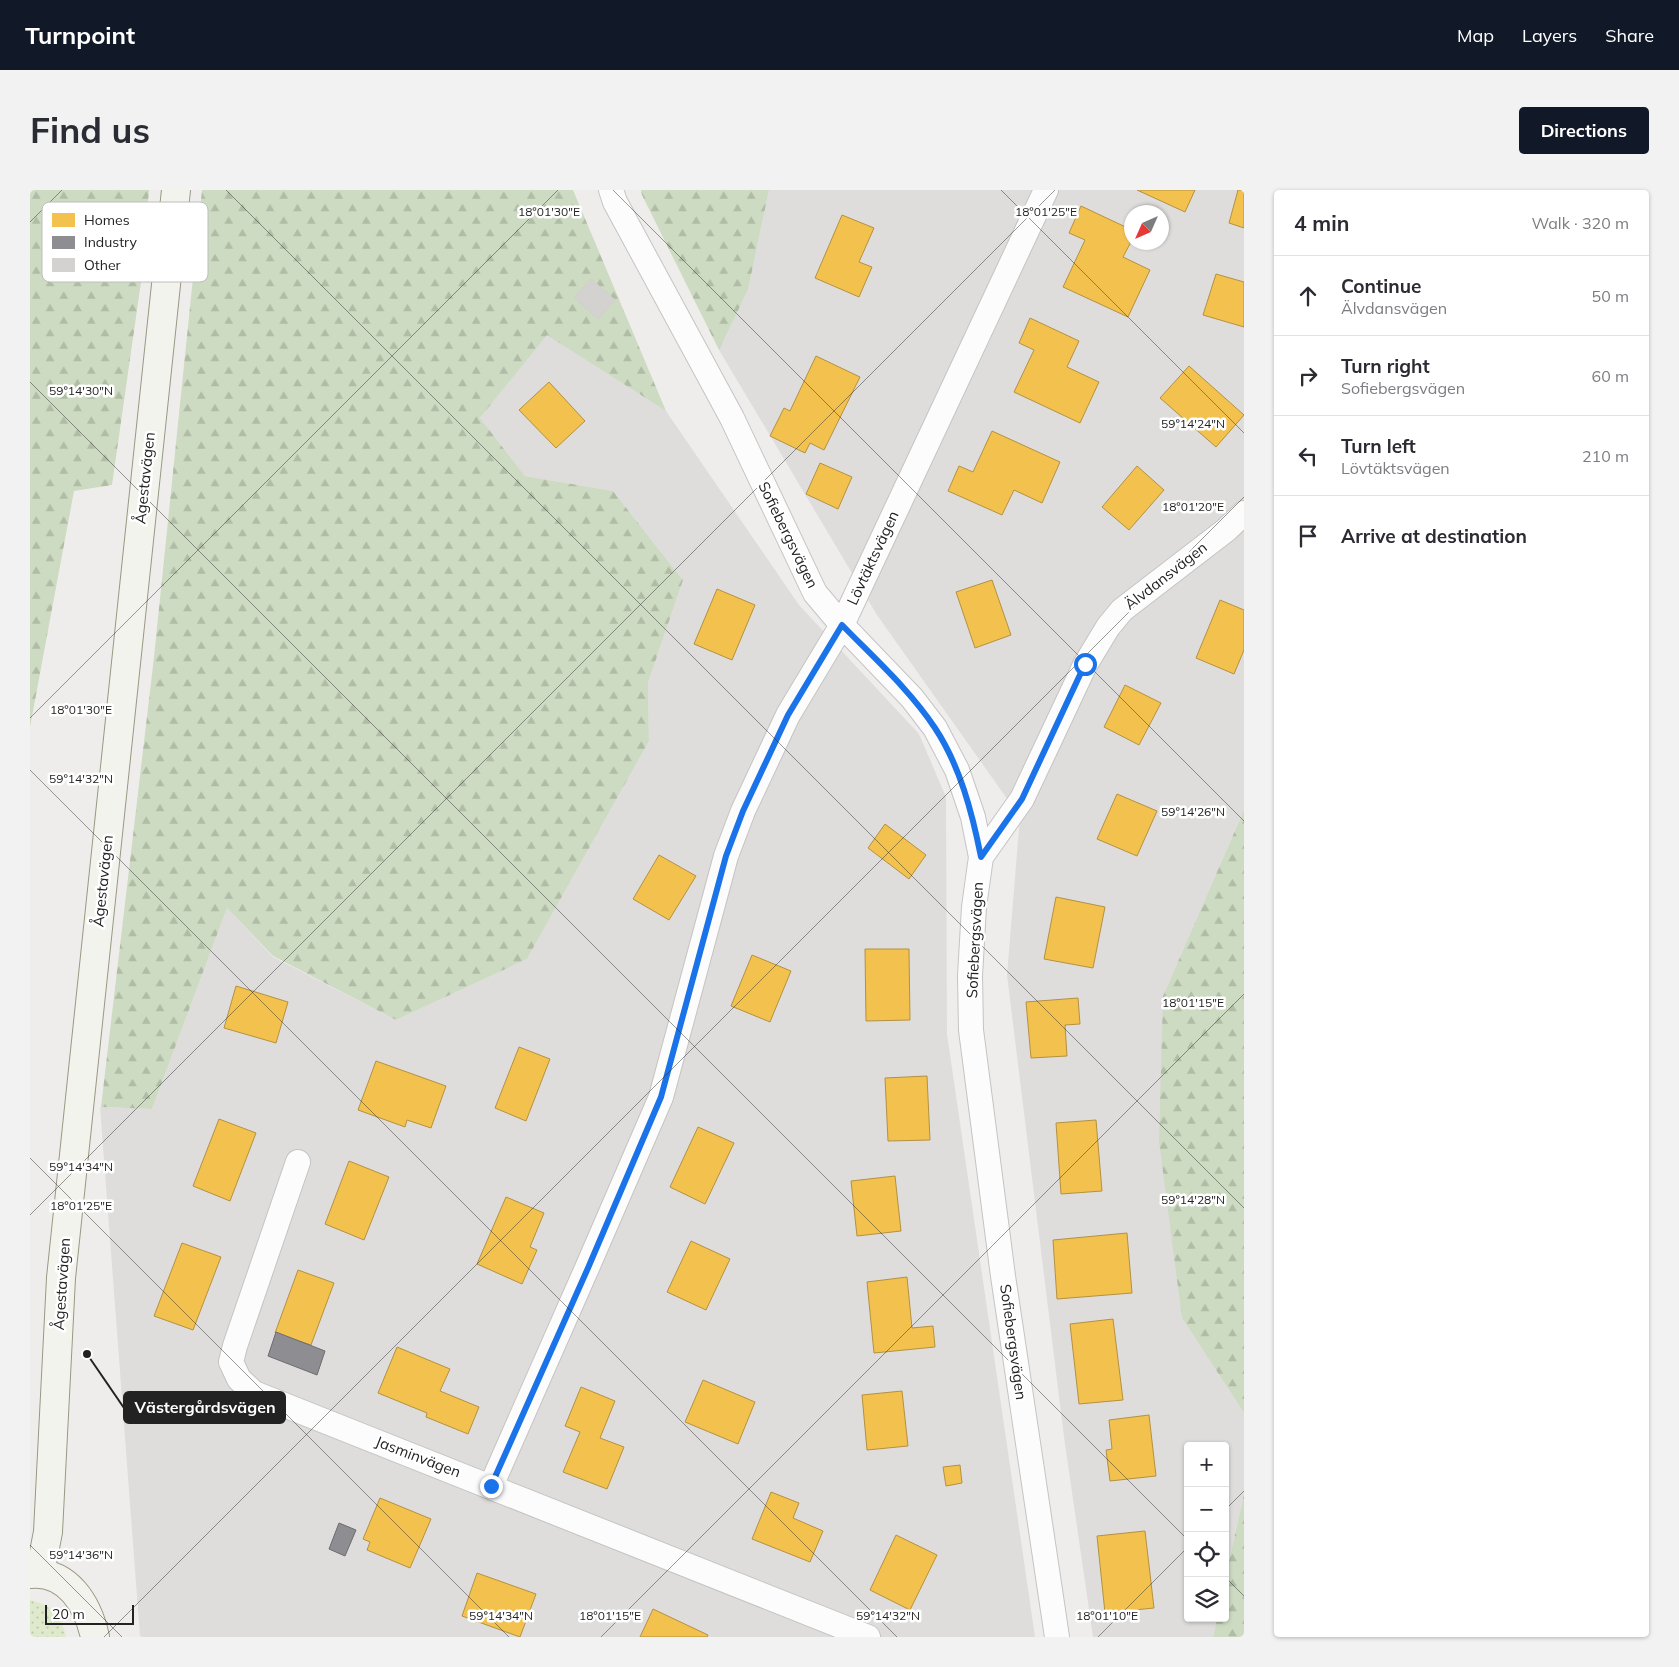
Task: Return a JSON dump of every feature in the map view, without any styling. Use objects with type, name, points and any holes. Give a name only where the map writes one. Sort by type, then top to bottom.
[{"type":"main road","name":"Ågestavägen","points":[[96,1637],[91,1620],[80,1598],[63,1581],[35,1574],[48,1532],[61,1278],[166,282]]},
{"type":"street","name":"Sofiebergsvägen","points":[[611,190],[615,202],[732,418],[815,592],[842,625],[912,698],[935,728],[956,770],[973,817],[981,857],[974,907],[970,976],[971,1030],[1004,1276],[1057,1637]]},
{"type":"street","name":"Lövtäktsvägen","points":[[491,1486],[588,1268],[661,1097],[726,856],[743,811],[788,715],[842,625],[1046,190]]},
{"type":"street","name":"Älvdansvägen","points":[[981,857],[1022,799],[1085,664],[1108,627],[1122,610],[1226,530],[1244,513]]},
{"type":"street","name":"Jasminvägen","points":[[298,1162],[231,1362],[239,1378],[254,1392],[868,1637]]},
{"type":"shaded area","points":[[769,190],[1244,190],[1244,810],[1163,996],[1182,1318],[1244,1413],[1244,1494],[1229,1561],[1229,1442],[1184,1442],[1184,1622],[1216,1622],[1213,1637],[1093,1637],[1064,1437],[1007,975],[1020,817],[877,615],[719,350],[748,290]]},
{"type":"shaded area","points":[[547,334],[666,411],[799,605],[919,734],[946,797],[947,1034],[1035,1637],[140,1636],[100,1107],[152,1109],[227,908],[273,957],[396,1020],[527,959],[649,741],[648,683],[683,580],[613,491],[525,476],[480,418]]},
{"type":"green space","points":[[30,190],[149,190],[148,202],[42,202],[42,282],[141,282],[112,485],[74,491],[30,727]]},
{"type":"green space","points":[[202,190],[573,190],[666,411],[547,335],[480,418],[525,476],[613,491],[683,580],[648,683],[649,741],[527,959],[396,1020],[273,956],[227,908],[152,1109],[101,1107],[154,657],[193,282],[208,282],[208,202],[201,202]]},
{"type":"green space","points":[[641,190],[769,190],[748,290],[719,350],[642,195]]},
{"type":"green space","points":[[1244,810],[1244,1413],[1182,1318],[1159,1141],[1163,996]]},
{"type":"green space","points":[[1244,1494],[1244,1637],[1213,1637],[1216,1622],[1229,1622],[1229,1561]]},
{"type":"green space","points":[[30,1600],[43,1604],[54,1613],[62,1624],[66,1637],[30,1637]]},
{"type":"building: Homes","points":[[1137,190],[1195,190],[1185,212]]},
{"type":"building: Homes","points":[[1238,190],[1244,190],[1244,228],[1229,223]]},
{"type":"building: Homes","points":[[1081,206],[1124,226],[1124,250],[1127,250],[1123,257],[1150,270],[1128,317],[1063,287],[1085,240],[1069,233]]},
{"type":"building: Homes","points":[[842,215],[874,228],[859,262],[872,267],[859,297],[815,278]]},
{"type":"building: Homes","points":[[1216,274],[1244,282],[1244,327],[1203,315]]},
{"type":"building: Homes","points":[[1030,318],[1079,341],[1067,367],[1099,382],[1080,423],[1014,392],[1034,350],[1019,343]]},
{"type":"building: Homes","points":[[816,356],[860,377],[824,450],[810,443],[805,453],[770,436],[784,408],[790,411]]},
{"type":"building: Homes","points":[[1189,366],[1244,415],[1216,447],[1160,398]]},
{"type":"building: Homes","points":[[549,382],[585,421],[556,448],[519,410]]},
{"type":"building: Homes","points":[[992,431],[1060,462],[1042,503],[1014,490],[1002,515],[948,491],[959,466],[973,472]]},
{"type":"building: Homes","points":[[820,463],[852,477],[838,509],[806,494]]},
{"type":"building: Homes","points":[[1137,466],[1164,490],[1129,530],[1102,507]]},
{"type":"building: Homes","points":[[992,580],[1011,635],[975,648],[956,592]]},
{"type":"building: Homes","points":[[717,589],[755,605],[732,660],[694,644]]},
{"type":"building: Homes","points":[[1220,600],[1244,610],[1244,650],[1234,674],[1196,658]]},
{"type":"building: Homes","points":[[1125,685],[1161,703],[1139,745],[1104,727]]},
{"type":"building: Homes","points":[[1117,794],[1157,811],[1137,856],[1097,839]]},
{"type":"building: Homes","points":[[885,824],[926,855],[909,879],[868,848]]},
{"type":"building: Homes","points":[[659,855],[696,876],[669,920],[633,899]]},
{"type":"building: Homes","points":[[1056,897],[1105,907],[1093,968],[1044,959]]},
{"type":"building: Homes","points":[[865,949],[909,949],[910,1020],[866,1021]]},
{"type":"building: Homes","points":[[752,955],[791,971],[770,1022],[731,1006]]},
{"type":"building: Homes","points":[[236,986],[288,1002],[276,1043],[224,1028]]},
{"type":"building: Homes","points":[[1078,998],[1080,1024],[1065,1025],[1067,1056],[1031,1058],[1026,1002]]},
{"type":"building: Homes","points":[[519,1047],[550,1059],[526,1121],[495,1108]]},
{"type":"building: Homes","points":[[376,1061],[446,1086],[431,1128],[407,1120],[405,1127],[358,1110]]},
{"type":"building: Homes","points":[[927,1076],[930,1140],[888,1141],[885,1078]]},
{"type":"building: Homes","points":[[219,1119],[256,1133],[230,1201],[193,1186]]},
{"type":"building: Homes","points":[[1096,1120],[1102,1191],[1061,1194],[1056,1123]]},
{"type":"building: Homes","points":[[698,1127],[734,1143],[705,1204],[670,1187]]},
{"type":"building: Homes","points":[[349,1161],[389,1177],[364,1240],[325,1224]]},
{"type":"building: Homes","points":[[895,1176],[901,1231],[857,1236],[851,1181]]},
{"type":"building: Homes","points":[[506,1197],[544,1213],[530,1247],[537,1250],[522,1284],[477,1264]]},
{"type":"building: Homes","points":[[1127,1233],[1132,1293],[1057,1299],[1053,1240]]},
{"type":"building: Homes","points":[[691,1241],[730,1259],[706,1310],[667,1292]]},
{"type":"building: Homes","points":[[182,1243],[221,1257],[193,1330],[154,1316]]},
{"type":"building: Homes","points":[[298,1270],[334,1283],[311,1345],[275,1333]]},
{"type":"building: Homes","points":[[907,1277],[912,1328],[933,1326],[935,1347],[874,1353],[867,1282]]},
{"type":"building: Homes","points":[[1113,1319],[1123,1400],[1079,1404],[1070,1324]]},
{"type":"building: Homes","points":[[397,1347],[450,1369],[440,1391],[479,1407],[468,1434],[426,1417],[427,1413],[378,1393]]},
{"type":"building: Homes","points":[[703,1380],[755,1402],[738,1444],[685,1422]]},
{"type":"building: Homes","points":[[581,1387],[615,1401],[600,1438],[624,1447],[607,1489],[563,1472],[580,1432],[565,1426]]},
{"type":"building: Homes","points":[[902,1391],[908,1446],[867,1450],[862,1395]]},
{"type":"building: Homes","points":[[1149,1415],[1156,1476],[1110,1481],[1106,1450],[1112,1449],[1109,1420]]},
{"type":"building: Homes","points":[[960,1465],[962,1483],[946,1486],[943,1467]]},
{"type":"building: Homes","points":[[771,1492],[799,1503],[793,1518],[823,1531],[810,1562],[752,1539]]},
{"type":"building: Homes","points":[[380,1498],[431,1519],[410,1568],[367,1550],[370,1542],[363,1539]]},
{"type":"building: Homes","points":[[1145,1531],[1154,1608],[1105,1613],[1097,1536]]},
{"type":"building: Homes","points":[[896,1535],[937,1555],[910,1610],[870,1590]]},
{"type":"building: Homes","points":[[477,1573],[536,1594],[520,1637],[462,1616]]},
{"type":"building: Homes","points":[[653,1609],[708,1635],[707,1637],[640,1637]]},
{"type":"building: Industry","points":[[276,1332],[325,1351],[317,1375],[268,1356]]},
{"type":"building: Industry","points":[[339,1523],[356,1530],[345,1556],[329,1549]]},
{"type":"building: Other","points":[[591,279],[615,300],[598,319],[574,297]]},
{"type":"place","name":"Västergårdsvägen","points":[[87,1354]]},
{"type":"route","points":[[491,1486],[588,1268],[661,1097],[726,856],[743,811],[788,715],[842,625],[912,698],[935,728],[956,770],[973,817],[981,857],[1022,799],[1085,664]]}]
